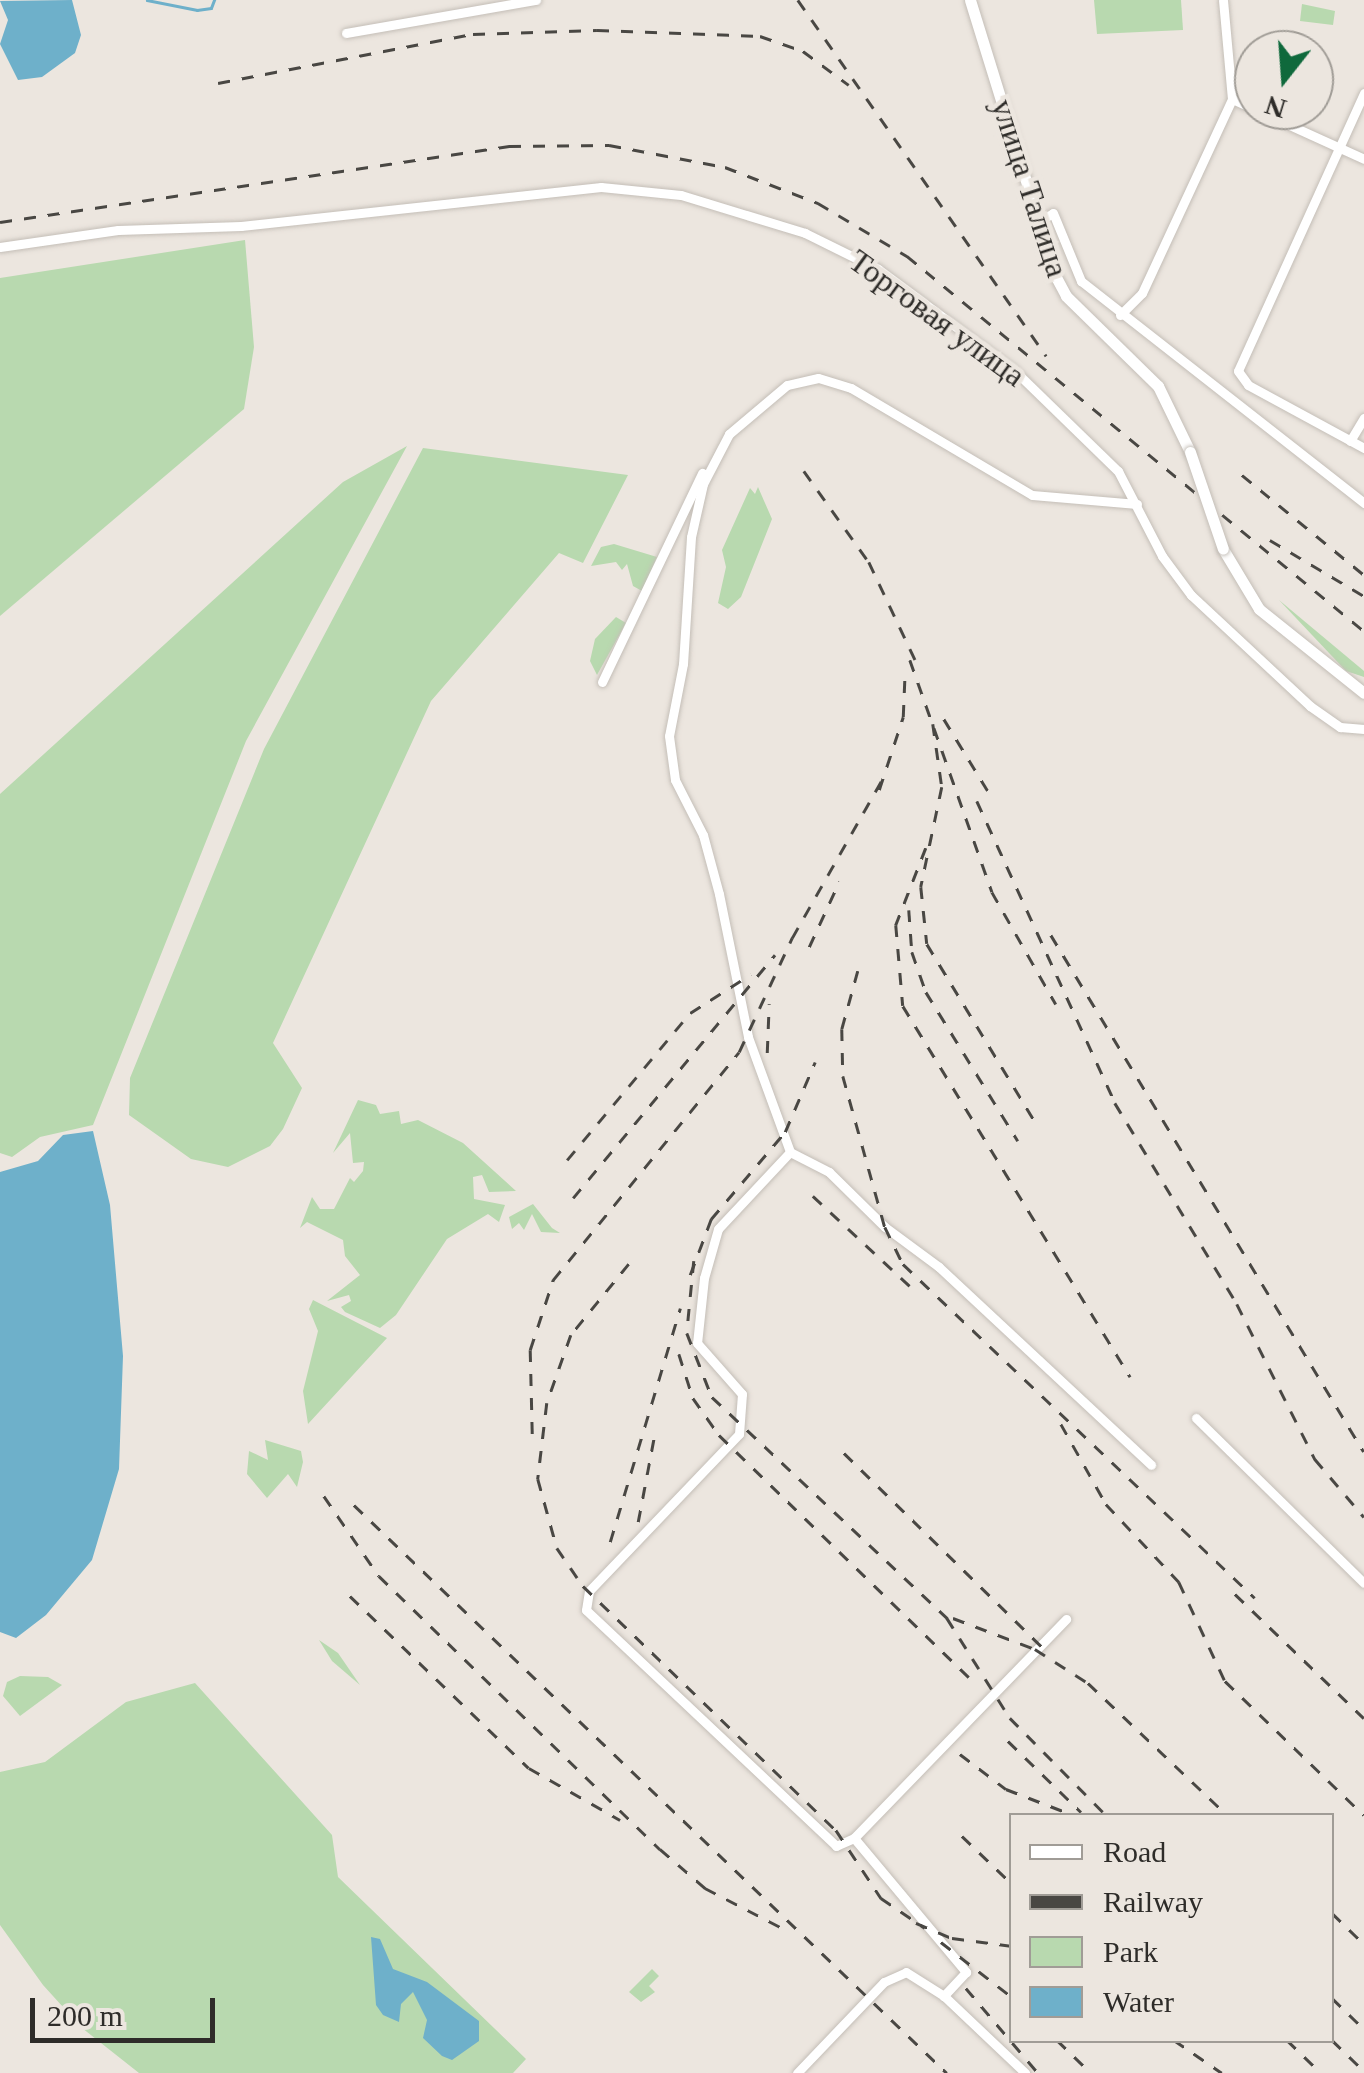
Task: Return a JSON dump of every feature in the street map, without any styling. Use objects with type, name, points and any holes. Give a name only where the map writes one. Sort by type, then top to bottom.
[{"type":"main road","name":"улица Талица","points":[[970,0],[1038,222],[1066,296],[1158,386],[1190,452],[1222,549],[1259,609],[1352,685]]},
{"type":"main road","points":[[1352,685],[1364,693]]},
{"type":"main road","points":[[1352,685],[1364,701]]},
{"type":"street","points":[[346,32],[536,0]]},
{"type":"street","points":[[1120,314],[1142,294],[1232,99],[1222,0]]},
{"type":"street","points":[[1364,93],[1238,371],[1248,385],[1364,448]]},
{"type":"street","points":[[1232,99],[1364,159]]},
{"type":"street","name":"Торговая улица","points":[[0,248],[118,230],[336,214],[528,190],[633,188],[702,200],[820,239],[878,269],[1002,360],[1118,471],[1162,556],[1191,595],[1310,706],[1352,730]]},
{"type":"street","points":[[1038,222],[1052,213],[1075,276],[1364,503]]},
{"type":"street","points":[[602,682],[715,453],[777,392],[818,378],[851,388],[1032,495],[1137,504]]},
{"type":"street","points":[[1350,440],[1364,418]]},
{"type":"street","points":[[715,453],[697,503],[688,557],[671,761],[702,835],[748,1037],[790,1152],[829,1172],[885,1227],[939,1267],[1151,1465]]},
{"type":"street","points":[[1352,730],[1364,721]]},
{"type":"street","points":[[1352,730],[1364,729]]},
{"type":"street","points":[[790,1152],[718,1230],[704,1278],[697,1343],[742,1394],[739,1434],[583,1604],[824,1842],[836,1846],[854,1838],[1066,1620]]},
{"type":"street","points":[[1196,1418],[1364,1583]]},
{"type":"street","points":[[854,1838],[966,1972],[944,1996]]},
{"type":"street","points":[[797,2073],[892,1975],[914,1974],[944,1996],[1025,2073]]},
{"type":"green space","points":[[1094,0],[1181,0],[1183,30],[1097,34]]},
{"type":"green space","points":[[1302,4],[1335,11],[1333,25],[1300,21]]},
{"type":"green space","points":[[245,240],[254,347],[244,409],[0,616],[0,278]]},
{"type":"green space","points":[[407,446],[246,741],[93,1125],[40,1137],[12,1157],[0,1153],[0,794],[343,482]]},
{"type":"green space","points":[[423,448],[628,475],[583,563],[559,553],[431,701],[273,1043],[302,1088],[283,1129],[270,1146],[228,1167],[191,1159],[129,1115],[130,1078],[264,749]]},
{"type":"green space","points":[[758,487],[772,519],[741,597],[728,609],[718,603],[726,567],[722,550],[750,488],[755,494]]},
{"type":"green space","points":[[614,544],[657,557],[642,591],[633,586],[627,564],[622,570],[616,562],[591,566],[601,547]]},
{"type":"green space","points":[[1279,600],[1364,671],[1364,677],[1346,671]]},
{"type":"green space","points":[[616,617],[626,623],[597,675],[590,661],[595,639]]},
{"type":"green space","points":[[358,1100],[376,1105],[380,1114],[399,1111],[401,1124],[418,1120],[463,1143],[516,1191],[489,1192],[482,1175],[473,1177],[474,1199],[505,1205],[499,1222],[488,1214],[447,1239],[396,1315],[380,1328],[345,1312],[341,1307],[351,1301],[349,1295],[327,1301],[360,1275],[345,1256],[343,1240],[307,1222],[300,1228],[312,1197],[320,1209],[334,1209],[350,1178],[354,1182],[363,1171],[364,1162],[353,1163],[350,1133],[333,1153]]},
{"type":"green space","points":[[533,1204],[560,1233],[541,1232],[532,1214],[524,1230],[519,1223],[512,1229],[509,1217]]},
{"type":"green space","points":[[313,1300],[387,1338],[308,1424],[303,1391],[318,1331],[309,1309]]},
{"type":"green space","points":[[265,1440],[301,1451],[303,1462],[297,1487],[288,1474],[267,1498],[247,1474],[249,1451],[268,1460]]},
{"type":"green space","points":[[319,1640],[338,1653],[360,1685],[332,1661]]},
{"type":"green space","points":[[20,1676],[48,1677],[62,1685],[20,1716],[3,1696],[7,1682]]},
{"type":"green space","points":[[195,1683],[332,1835],[338,1877],[526,2059],[513,2073],[139,2073],[82,2028],[43,1985],[0,1925],[0,1772],[45,1762],[126,1702]]},
{"type":"green space","points":[[652,1969],[659,1976],[649,1986],[655,1992],[641,2002],[629,1992]]},
{"type":"water","points":[[72,0],[81,35],[75,53],[42,77],[18,80],[0,44],[8,20],[0,1]]},
{"type":"water","points":[[93,1131],[110,1205],[123,1356],[119,1469],[92,1560],[46,1615],[16,1638],[0,1632],[0,1172],[38,1161],[63,1135]]},
{"type":"water","points":[[371,1937],[380,1939],[393,1969],[427,1982],[479,2021],[479,2041],[452,2060],[442,2056],[423,2038],[427,2020],[413,1992],[401,2004],[399,2022],[383,2015],[376,2005]]},
{"type":"waterway","points":[[147,0],[197,10],[211,8],[214,0]]},
{"type":"railway","points":[[798,0],[1046,356]]},
{"type":"railway","points":[[218,83],[473,34],[597,30],[760,36],[803,51],[849,85]]},
{"type":"railway","points":[[0,222],[509,146],[609,145],[725,167],[818,203],[907,256],[1364,631]]},
{"type":"railway","points":[[804,471],[869,562],[920,670]]},
{"type":"railway","points":[[1242,475],[1364,575]]},
{"type":"railway","points":[[1270,540],[1364,596]]},
{"type":"railway","points":[[910,660],[992,892],[1056,1004]]},
{"type":"railway","points":[[879,790],[903,717],[905,670]]},
{"type":"railway","points":[[944,719],[988,791]]},
{"type":"railway","points":[[933,724],[942,787],[921,887],[927,944],[1039,1128]]},
{"type":"railway","points":[[532,1434],[530,1350],[553,1280],[739,1052],[792,938],[884,776]]},
{"type":"railway","points":[[977,801],[1115,1103],[1237,1304],[1315,1459],[1364,1517]]},
{"type":"railway","points":[[926,848],[896,925],[903,1006],[1130,1377]]},
{"type":"railway","points":[[809,947],[839,882]]},
{"type":"railway","points":[[909,910],[912,952],[926,992],[1018,1141]]},
{"type":"railway","points":[[1051,935],[1364,1452]]},
{"type":"railway","points":[[573,1198],[775,955]]},
{"type":"railway","points":[[858,971],[842,1029],[843,1076],[885,1227],[903,1264],[1255,1598]]},
{"type":"railway","points":[[567,1160],[690,1013],[751,974]]},
{"type":"railway","points":[[767,1053],[769,1004]]},
{"type":"railway","points":[[690,1275],[711,1219],[785,1132],[815,1062]]},
{"type":"railway","points":[[813,1196],[911,1287]]},
{"type":"railway","points":[[694,1261],[687,1333],[712,1397],[947,1618],[1010,1718],[1104,1813]]},
{"type":"railway","points":[[629,1264],[571,1335],[547,1403],[538,1479],[557,1548],[583,1586],[836,1830],[881,1898],[925,1928]]},
{"type":"railway","points":[[610,1542],[680,1308]]},
{"type":"railway","points":[[679,1354],[693,1398],[719,1435],[969,1677]]},
{"type":"railway","points":[[1061,1424],[1106,1504],[1179,1582],[1225,1681],[1364,1815]]},
{"type":"railway","points":[[638,1522],[654,1437]]},
{"type":"railway","points":[[844,1453],[1046,1651]]},
{"type":"railway","points":[[324,1496],[379,1576],[660,1849],[705,1888],[788,1931]]},
{"type":"railway","points":[[354,1505],[947,2073]]},
{"type":"railway","points":[[1235,1594],[1364,1718]]},
{"type":"railway","points":[[350,1596],[529,1768],[620,1820]]},
{"type":"railway","points":[[953,1618],[1035,1649],[1088,1683],[1225,1813]]},
{"type":"railway","points":[[1008,1741],[1081,1812]]},
{"type":"railway","points":[[960,1754],[1006,1789],[1068,1813]]},
{"type":"railway","points":[[962,1836],[1009,1881]]},
{"type":"railway","points":[[1334,1915],[1364,1944]]},
{"type":"railway","points":[[916,1923],[952,1938],[1009,1946]]},
{"type":"railway","points":[[941,1942],[1009,1995]]},
{"type":"railway","points":[[966,1988],[1009,2039]]},
{"type":"railway","points":[[1334,2000],[1364,2029]]},
{"type":"railway","points":[[1334,2042],[1364,2071]]},
{"type":"railway","points":[[1013,2043],[1038,2073]]},
{"type":"railway","points":[[1060,2043],[1091,2073]]},
{"type":"railway","points":[[1178,2043],[1222,2073]]},
{"type":"railway","points":[[1290,2043],[1321,2073]]}]
